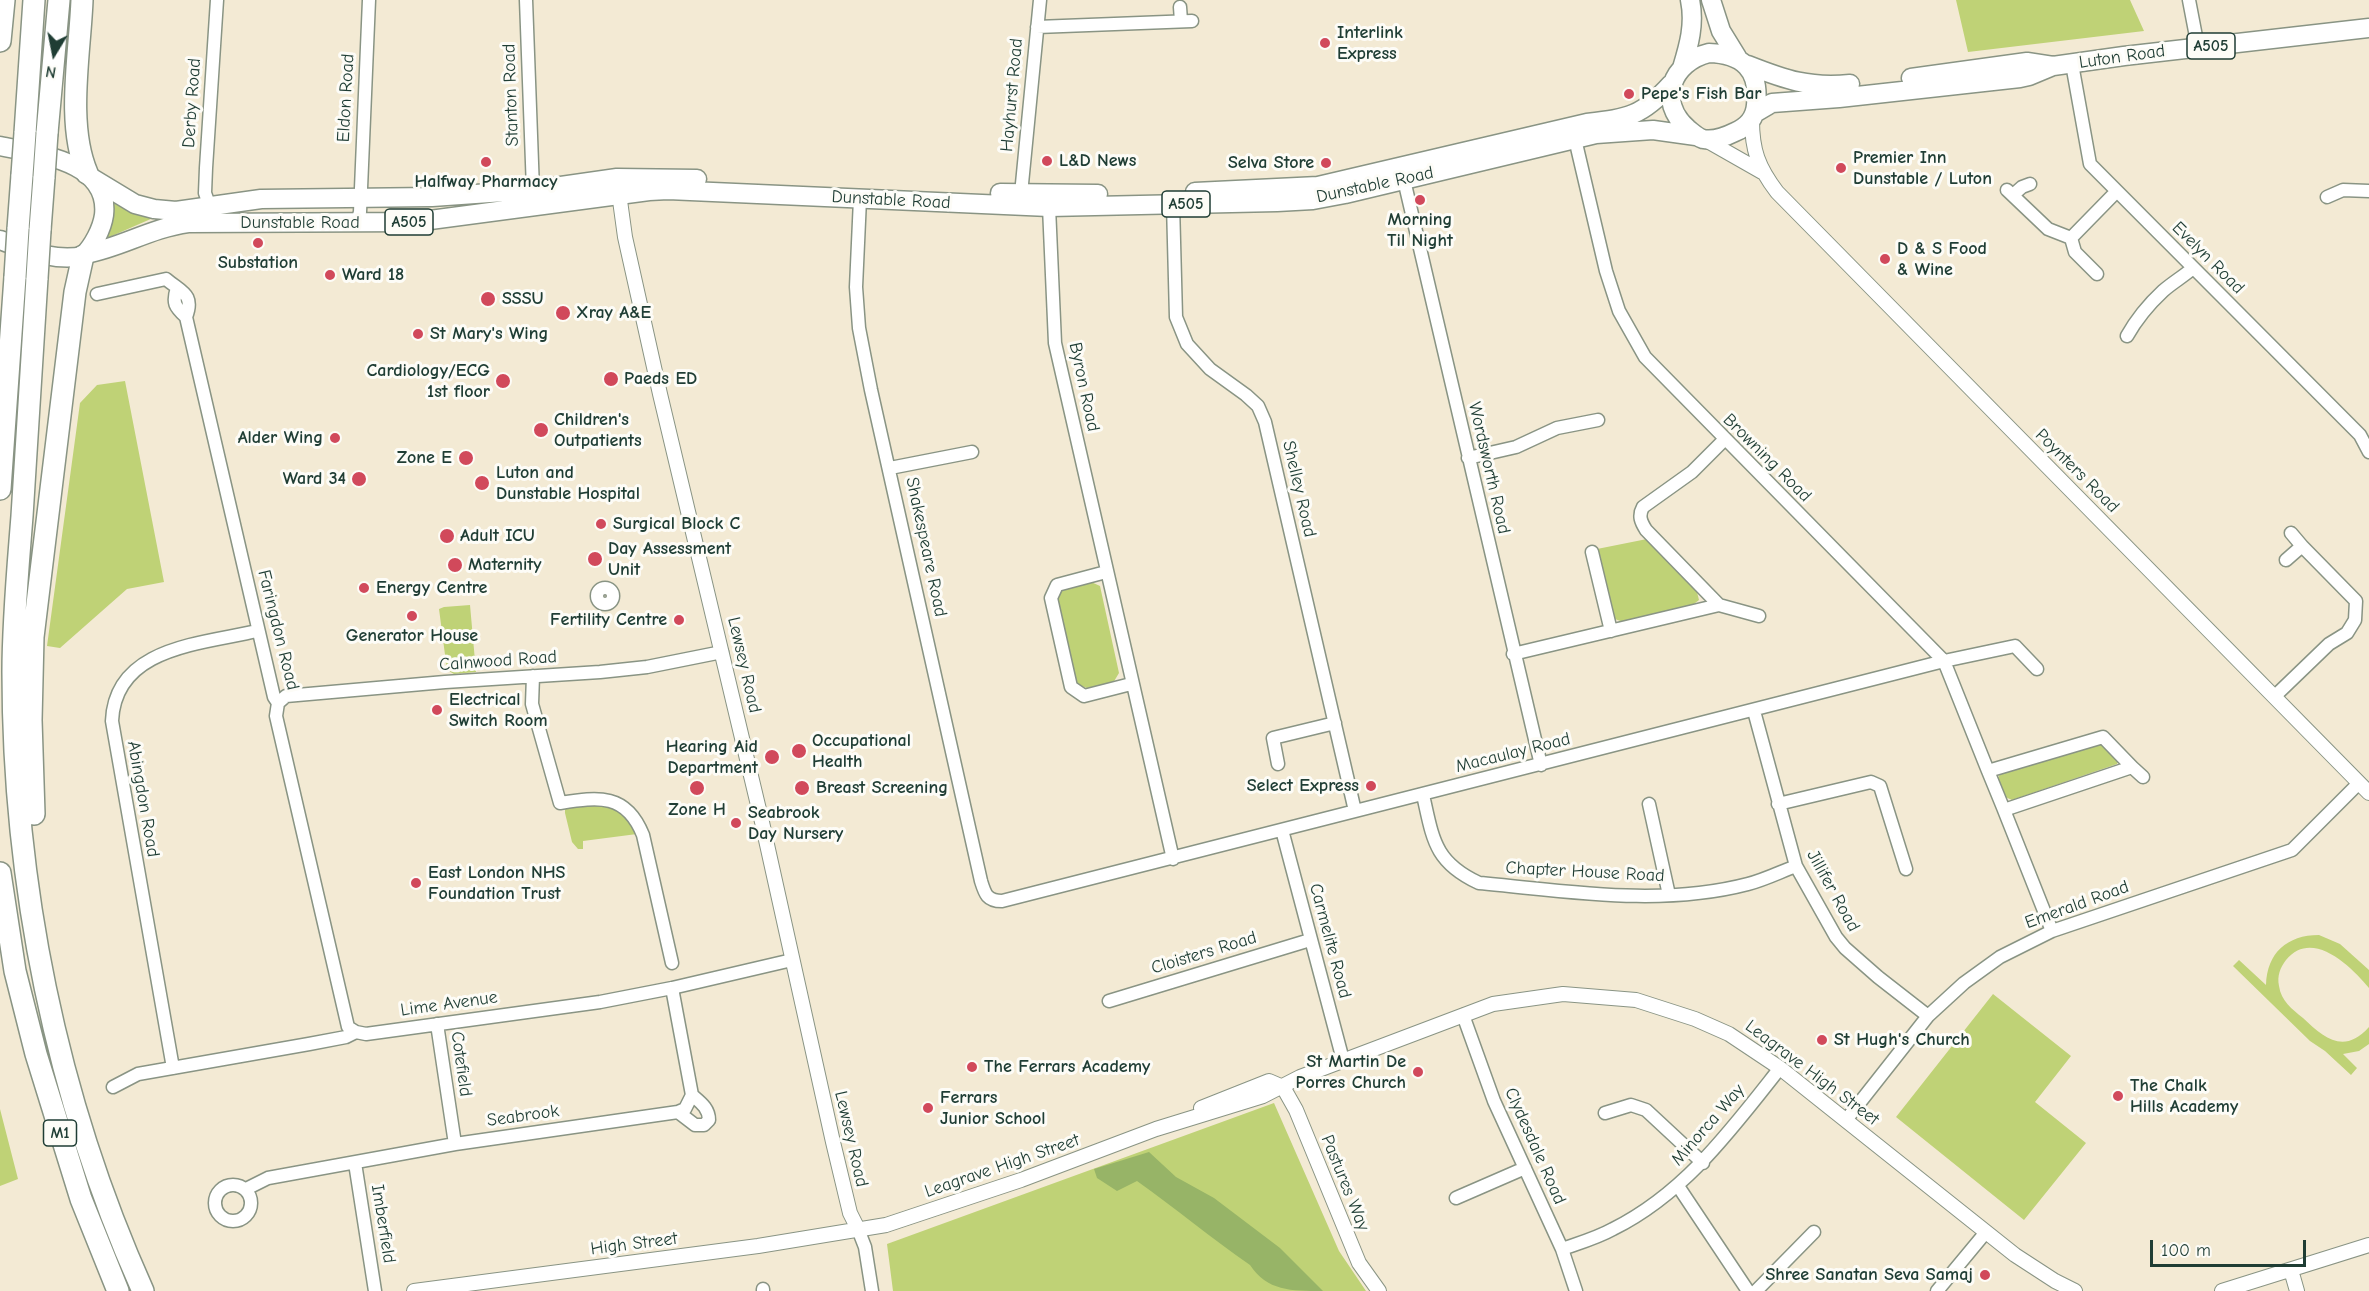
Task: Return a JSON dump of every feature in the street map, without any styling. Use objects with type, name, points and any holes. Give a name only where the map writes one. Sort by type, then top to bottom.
[{"type":"highway","points":[[0,41],[4,0]]},
{"type":"highway","points":[[0,489],[15,277],[9,234],[22,175],[34,0]]},
{"type":"highway","name":"M1","points":[[59,0],[40,230],[13,670],[15,748],[24,852],[34,924],[59,1050],[103,1194],[142,1291]]},
{"type":"highway","points":[[82,0],[76,123],[80,156],[90,175]]},
{"type":"highway","points":[[47,994],[35,837],[31,720],[33,637],[66,358],[76,284],[84,255]]},
{"type":"highway","name":"M1","points":[[0,873],[15,971],[57,1125],[81,1199],[118,1291]]},
{"type":"highway","points":[[0,925],[15,971]]},
{"type":"main road","points":[[1682,68],[1690,40],[1693,15],[1690,0]]},
{"type":"main road","points":[[1711,0],[1721,31],[1754,78],[1756,91],[1754,116]]},
{"type":"main road","name":"Luton Road","points":[[1742,61],[1788,81],[1830,86],[2027,62],[2053,66],[2072,64],[2369,27]]},
{"type":"main road","name":"A505","points":[[1671,84],[1674,76],[1694,57],[1709,53],[1723,53],[1742,61]]},
{"type":"main road","name":"Luton Road","points":[[1754,116],[1772,103],[1839,98],[2029,76],[2053,66]]},
{"type":"main road","name":"Dunstable Road","points":[[9,234],[54,258],[71,258],[117,246],[145,232],[188,223],[282,224],[435,220],[618,186],[681,178],[1021,194],[1091,194],[1318,186],[1587,123],[1620,119],[1638,113],[1653,104],[1671,84]]},
{"type":"main road","points":[[1671,84],[1671,102],[1675,114],[1682,124],[1700,137]]},
{"type":"main road","name":"A505","points":[[1700,137],[1717,139],[1727,136],[1738,131],[1754,116]]},
{"type":"main road","name":"Dunstable Road","points":[[0,146],[57,159],[90,175],[135,204],[176,211],[261,199],[432,197],[618,186],[1049,207],[1313,200],[1596,134],[1653,130],[1700,137]]},
{"type":"main road","points":[[84,255],[100,229],[104,211],[104,202],[90,175]]},
{"type":"street","name":"Derby Road","points":[[210,207],[205,193],[217,0]]},
{"type":"street","name":"Eldon Road","points":[[352,223],[358,219],[360,212],[369,0]]},
{"type":"street","name":"Stanton Road","points":[[526,0],[533,190]]},
{"type":"street","name":"Hayhurst Road","points":[[1021,194],[1040,0]]},
{"type":"street","points":[[2189,0],[2198,47]]},
{"type":"street","points":[[1037,27],[1187,21],[1180,7]]},
{"type":"street","name":"Evelyn Road","points":[[2072,64],[2090,164],[2116,192],[2364,431],[2369,452]]},
{"type":"street","name":"Poynters Road","points":[[1754,116],[1752,142],[1762,172]]},
{"type":"street","name":"Poynters Road","points":[[1700,137],[1762,172],[1804,221],[2364,788]]},
{"type":"street","name":"Browning Road","points":[[1575,139],[1606,271],[1619,311],[1645,357],[1724,440],[1944,661],[2052,931]]},
{"type":"street","name":"Wordsworth Road","points":[[1404,180],[1513,654],[1541,765]]},
{"type":"street","points":[[2030,184],[2010,193],[2048,229],[2071,238],[2076,252],[2097,274]]},
{"type":"street","name":"Lewsey Road","points":[[618,186],[625,237],[653,361],[845,1192],[850,1213],[858,1229]]},
{"type":"street","points":[[2327,197],[2343,190],[2369,191]]},
{"type":"street","points":[[2071,238],[2116,192]]},
{"type":"street","name":"Shakespeare Road","points":[[860,199],[856,287],[859,328],[981,881],[988,898]]},
{"type":"street","name":"Shelley Road","points":[[1173,204],[1176,317],[1187,344],[1210,369],[1258,406],[1265,422],[1355,811]]},
{"type":"street","name":"Byron Road","points":[[1049,207],[1055,343],[1131,684],[1173,859]]},
{"type":"street","points":[[2127,336],[2134,324],[2164,290],[2180,280],[2193,267]]},
{"type":"street","name":"Faringdon Road","points":[[97,294],[166,279],[186,293],[190,307],[186,317],[257,632],[274,697],[278,703],[276,716],[348,1027],[356,1032]]},
{"type":"street","points":[[1468,458],[1516,447],[1557,428],[1598,420]]},
{"type":"street","points":[[1719,605],[1646,530],[1641,523],[1640,515],[1643,507],[1692,472],[1724,440]]},
{"type":"street","points":[[890,468],[972,452]]},
{"type":"street","points":[[2275,696],[2328,644],[2347,633],[2355,620],[2356,601],[2291,533]]},
{"type":"street","points":[[2286,560],[2302,546]]},
{"type":"street","points":[[1592,552],[1611,631]]},
{"type":"street","points":[[1106,572],[1058,585],[1051,598],[1053,609],[1071,687],[1084,696],[1131,684]]},
{"type":"street","points":[[1513,654],[1719,605],[1760,616]]},
{"type":"street","name":"Abingdon Road","points":[[173,1068],[111,721],[112,706],[122,684],[148,659],[176,650],[257,632]]},
{"type":"street","name":"Macaulay Road","points":[[988,898],[1002,901],[1173,859],[1944,661],[2015,646],[2037,669]]},
{"type":"street","name":"Calnwood Road","points":[[278,703],[286,696],[647,667],[722,652]]},
{"type":"street","points":[[533,676],[532,704],[560,802],[601,797],[614,801],[628,810],[638,823],[643,835],[672,963]]},
{"type":"street","name":"Jillifer Road","points":[[1754,711],[1796,866],[1836,937],[1845,948],[1928,1016]]},
{"type":"street","points":[[1278,764],[1273,738],[1335,723]]},
{"type":"street","points":[[1988,771],[2103,737],[2143,777]]},
{"type":"street","points":[[2004,810],[2132,767]]},
{"type":"street","points":[[1778,804],[1872,782],[1880,786],[1906,869]]},
{"type":"street","name":"Emerald Road","points":[[1846,1120],[1928,1016],[1964,983],[2001,957],[2052,931],[2292,850],[2364,788]]},
{"type":"street","name":"Chapter House Road","points":[[1423,795],[1436,844],[1443,858],[1459,874],[1479,883],[1639,897],[1710,892],[1749,884],[1796,866]]},
{"type":"street","points":[[1649,804],[1669,895]]},
{"type":"street","name":"Carmelite Road","points":[[1282,830],[1343,1060]]},
{"type":"street","name":"Cloisters Road","points":[[1109,1001],[1310,940]]},
{"type":"street","name":"Lime Avenue","points":[[113,1087],[138,1074],[346,1037],[356,1032],[366,1034],[600,1002],[792,960]]},
{"type":"street","points":[[672,988],[692,1095],[685,1109],[678,1112],[695,1125],[704,1125],[709,1120],[709,1114],[705,1106],[692,1095]]},
{"type":"street","name":"Leagrave High Street","points":[[858,1229],[886,1225],[1016,1182],[1156,1129],[1263,1096],[1300,1077],[1493,1004],[1563,994],[1636,1000],[1695,1019],[1729,1034],[1780,1068],[2023,1260],[2075,1291]]},
{"type":"street","name":"Clydesdale Road","points":[[1463,1015],[1494,1101],[1562,1249],[1576,1291]]},
{"type":"street","name":"Cotefield","points":[[437,1024],[455,1144]]},
{"type":"street","name":"Minorca Way","points":[[1562,1249],[1611,1230],[1647,1210],[1678,1186],[1703,1162],[1780,1068]]},
{"type":"street","name":"Pastures Way","points":[[1283,1087],[1296,1110],[1359,1263],[1379,1291]]},
{"type":"street","points":[[1605,1113],[1631,1105],[1646,1110],[1703,1162]]},
{"type":"street","name":"Seabrook","points":[[246,1189],[268,1178],[455,1144],[678,1112]]},
{"type":"street","name":"Imberfield","points":[[355,1163],[375,1291]]},
{"type":"street","points":[[1455,1198],[1525,1168]]},
{"type":"street","points":[[1678,1186],[1748,1291]]},
{"type":"street","points":[[858,1229],[865,1246],[872,1291]]},
{"type":"street","name":"High Street","points":[[414,1291],[758,1246],[858,1229]]},
{"type":"street","points":[[1756,1291],[1814,1232]]},
{"type":"street","points":[[1937,1291],[1986,1232]]},
{"type":"street","points":[[2222,1291],[2369,1245]]},
{"type":"street","points":[[2292,1270],[2297,1291]]},
{"type":"green space","points":[[1956,0],[2130,0],[2144,31],[1968,52]]},
{"type":"green space","points":[[112,199],[152,214],[153,218],[105,239],[113,217]]},
{"type":"green space","points":[[125,381],[164,582],[127,589],[60,648],[47,646],[80,403],[97,385]]},
{"type":"green space","points":[[1647,539],[1696,588],[1699,600],[1690,607],[1626,623],[1612,618],[1597,549]]},
{"type":"green space","points":[[1089,581],[1100,586],[1119,673],[1113,683],[1087,688],[1076,684],[1056,600],[1061,589]]},
{"type":"green space","points":[[470,605],[476,672],[454,674],[447,670],[439,609]]},
{"type":"green space","points":[[2102,742],[2119,758],[2117,764],[2012,800],[2003,796],[1997,780],[2001,772]]},
{"type":"green space","points":[[574,803],[612,807],[626,816],[637,834],[583,841],[583,849],[578,849],[572,842],[565,813],[565,809]]},
{"type":"green space","points":[[2319,935],[2340,944],[2369,970],[2369,988],[2342,961],[2319,949],[2307,948],[2296,951],[2284,963],[2278,982],[2280,991],[2295,1011],[2319,1032],[2334,1040],[2343,1042],[2351,1040],[2369,1027],[2369,1044],[2359,1051],[2343,1054],[2357,1068],[2351,1075],[2325,1051],[2310,1041],[2233,966],[2239,960],[2266,985],[2270,964],[2281,948],[2297,938]]},
{"type":"green space","points":[[1993,994],[2071,1056],[2035,1102],[2086,1143],[2024,1220],[1896,1117]]},
{"type":"green space","points":[[1274,1103],[1339,1251],[1366,1291],[893,1291],[887,1244]]},
{"type":"green space","points":[[0,1109],[18,1179],[0,1186]]},
{"type":"green space","points":[[1149,1152],[1176,1177],[1214,1198],[1280,1248],[1323,1291],[1290,1290],[1272,1285],[1257,1274],[1250,1265],[1137,1181],[1117,1191],[1097,1178],[1094,1169]]},
{"type":"place","name":"Interlink Express","points":[[1325,43]]},
{"type":"place","name":"Pepe's Fish Bar","points":[[1629,94]]},
{"type":"place","name":"L&D News","points":[[1047,161]]},
{"type":"place","name":"Halfway Pharmacy","points":[[486,162]]},
{"type":"place","name":"Selva Store","points":[[1326,163]]},
{"type":"place","name":"Premier Inn Dunstable / Luton","points":[[1841,168]]},
{"type":"place","name":"Morning Til Night","points":[[1420,200]]},
{"type":"place","name":"Substation","points":[[258,243]]},
{"type":"place","name":"D & S Food & Wine","points":[[1885,259]]},
{"type":"place","name":"Ward 18","points":[[330,275]]},
{"type":"place","name":"SSSU","points":[[488,299]]},
{"type":"place","name":"Xray A&E","points":[[563,313]]},
{"type":"place","name":"St Mary's Wing","points":[[418,334]]},
{"type":"place","name":"Paeds ED","points":[[611,379]]},
{"type":"place","name":"Cardiology/ECG 1st floor","points":[[503,381]]},
{"type":"place","name":"Children's Outpatients","points":[[541,430]]},
{"type":"place","name":"Alder Wing","points":[[335,438]]},
{"type":"place","name":"Zone E","points":[[466,458]]},
{"type":"place","name":"Ward 34","points":[[359,479]]},
{"type":"place","name":"Luton and Dunstable Hospital","points":[[482,483]]},
{"type":"place","name":"Surgical Block C","points":[[601,524]]},
{"type":"place","name":"Adult ICU","points":[[447,536]]},
{"type":"place","name":"Day Assessment Unit","points":[[595,559]]},
{"type":"place","name":"Maternity","points":[[455,565]]},
{"type":"place","name":"Energy Centre","points":[[364,588]]},
{"type":"place","name":"Generator House","points":[[412,616]]},
{"type":"place","name":"Fertility Centre","points":[[679,620]]},
{"type":"place","name":"Electrical Switch Room","points":[[437,710]]},
{"type":"place","name":"Occupational Health","points":[[799,751]]},
{"type":"place","name":"Hearing Aid Department","points":[[772,757]]},
{"type":"place","name":"Select Express","points":[[1371,786]]},
{"type":"place","name":"Zone H","points":[[697,788]]},
{"type":"place","name":"Breast Screening","points":[[802,788]]},
{"type":"place","name":"Seabrook Day Nursery","points":[[736,823]]},
{"type":"place","name":"East London NHS Foundation Trust","points":[[416,883]]},
{"type":"place","name":"St Hugh's Church","points":[[1822,1040]]},
{"type":"place","name":"The Ferrars Academy","points":[[972,1067]]},
{"type":"place","name":"St Martin De Porres Church","points":[[1418,1072]]},
{"type":"place","name":"The Chalk Hills Academy","points":[[2118,1096]]},
{"type":"place","name":"Ferrars Junior School","points":[[928,1108]]},
{"type":"place","name":"Shree Sanatan Seva Samaj","points":[[1985,1275]]}]
